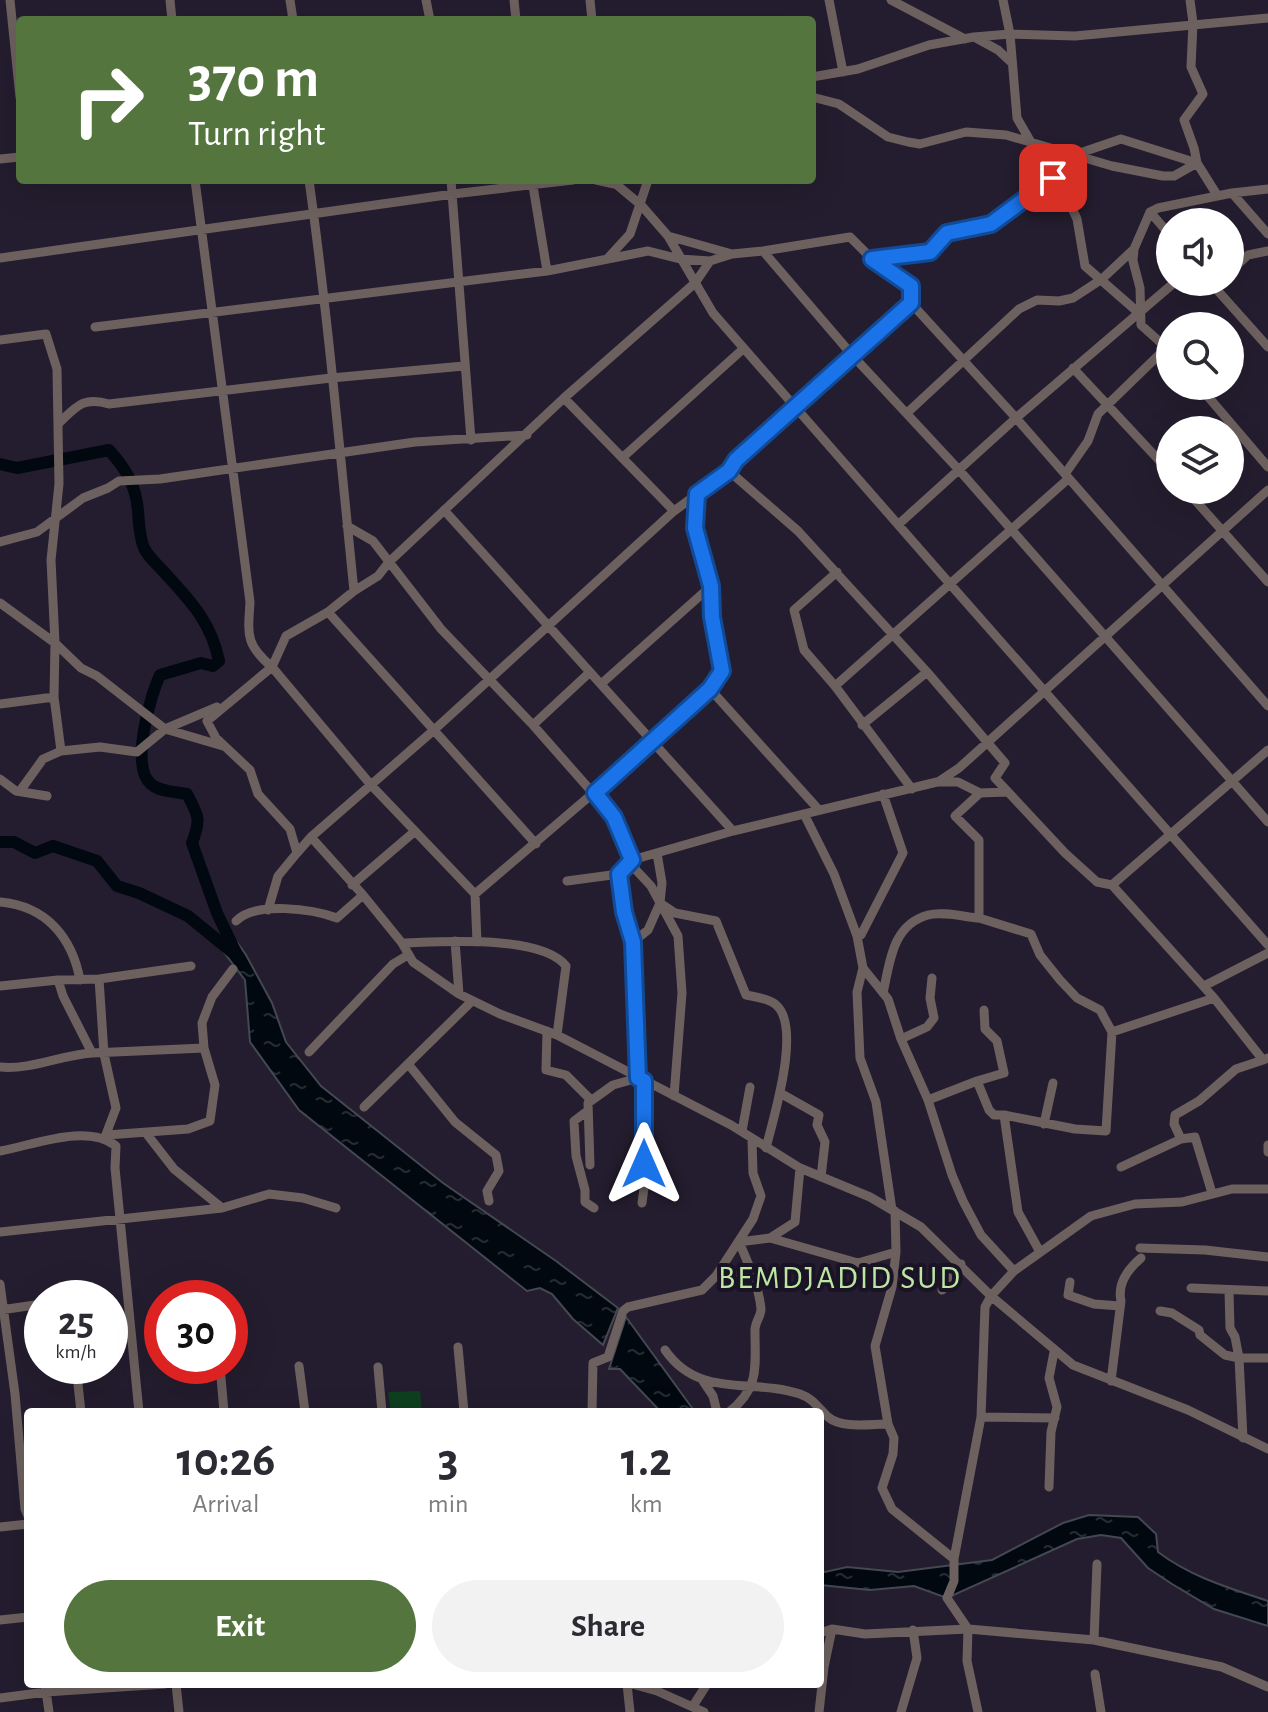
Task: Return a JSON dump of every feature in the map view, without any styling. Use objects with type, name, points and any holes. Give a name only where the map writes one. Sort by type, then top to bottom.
[{"type":"street","points":[[10,0],[16,58]]},
{"type":"street","points":[[160,0],[170,3]]},
{"type":"street","points":[[829,0],[843,72]]},
{"type":"street","points":[[891,0],[998,50],[1012,63]]},
{"type":"street","points":[[1003,0],[1010,34],[1017,118],[1032,144],[1037,161],[1067,198],[1077,219],[1085,266],[1140,314]]},
{"type":"street","points":[[1190,0],[1193,23],[1191,67],[1203,94],[1184,120],[1197,163],[1217,195]]},
{"type":"street","points":[[816,76],[877,64],[929,45],[969,38],[1010,34],[1075,36],[1268,18]]},
{"type":"street","points":[[816,98],[839,104],[888,137],[908,142],[920,144],[966,132],[1006,135],[1071,156],[1163,176],[1174,176],[1197,163]]},
{"type":"street","points":[[872,259],[930,252],[947,233],[991,224],[1053,178],[1071,156],[1121,139],[1197,163]]},
{"type":"street","points":[[196,184],[250,602],[246,630],[259,656],[272,667],[371,785],[475,894],[477,942]]},
{"type":"street","points":[[310,184],[326,298],[331,378],[354,591]]},
{"type":"street","points":[[452,184],[471,440]]},
{"type":"street","points":[[0,258],[453,194],[546,184]]},
{"type":"street","points":[[615,184],[641,205],[668,236],[713,313],[743,349],[900,523],[950,584],[1268,945]]},
{"type":"street","points":[[607,259],[630,234],[647,184]]},
{"type":"street","points":[[533,186],[547,271]]},
{"type":"street","points":[[1150,212],[1217,195],[1268,189]]},
{"type":"street","points":[[1232,193],[1268,234]]},
{"type":"street","points":[[1150,212],[1156,219]]},
{"type":"street","points":[[1150,212],[1134,249],[1133,261],[1140,288],[1141,325],[1156,338]]},
{"type":"street","points":[[668,236],[732,254]]},
{"type":"street","points":[[95,327],[547,271],[648,251],[680,259],[710,261],[732,254],[850,237],[872,259],[911,286],[911,303],[1268,706]]},
{"type":"street","points":[[907,413],[1019,309],[1037,300],[1073,298],[1102,279],[1134,249]]},
{"type":"street","points":[[763,251],[1268,822]]},
{"type":"street","points":[[1244,259],[1268,251]]},
{"type":"street","points":[[297,853],[290,829],[258,794],[250,770],[216,738],[207,721],[272,667],[286,636],[328,612],[378,576],[389,562],[564,398],[695,283],[710,261]]},
{"type":"street","points":[[900,523],[1073,368],[1160,296]]},
{"type":"street","points":[[1222,296],[1268,347]]},
{"type":"street","points":[[268,910],[278,876],[311,837],[434,730],[674,511],[729,471],[736,460],[911,303]]},
{"type":"street","points":[[0,340],[46,334],[57,369],[56,518],[51,560],[54,697],[61,751]]},
{"type":"street","points":[[622,458],[743,349]]},
{"type":"street","points":[[835,686],[1067,476],[1088,441],[1098,414],[1156,361]]},
{"type":"street","points":[[58,424],[77,405],[95,400],[109,404],[464,366]]},
{"type":"street","points":[[1073,368],[1156,457]]},
{"type":"street","points":[[564,398],[674,511]]},
{"type":"street","points":[[1211,400],[1268,467]]},
{"type":"street","points":[[0,542],[37,532],[83,498],[119,481],[160,479],[415,442],[527,435]]},
{"type":"street","points":[[729,471],[798,531],[837,572],[1005,763],[995,778],[1007,792],[1097,882],[1112,885],[1265,1059],[1236,1069],[1199,1101],[1175,1115],[1174,1124],[1181,1139]]},
{"type":"street","points":[[937,782],[959,768],[1268,490]]},
{"type":"street","points":[[475,894],[653,742],[710,689],[722,671],[712,617],[711,586],[695,528],[697,494]]},
{"type":"street","points":[[1199,504],[1268,582]]},
{"type":"street","points":[[444,510],[733,831]]},
{"type":"street","points":[[347,526],[373,541],[441,629],[533,725],[614,817],[636,870],[651,886],[678,936],[682,993],[674,1096]]},
{"type":"street","points":[[837,572],[794,610],[804,650],[912,789]]},
{"type":"street","points":[[601,684],[711,586]]},
{"type":"street","points":[[0,603],[55,643],[81,668],[97,676],[165,729],[227,747]]},
{"type":"street","points":[[328,612],[536,844]]},
{"type":"street","points":[[862,725],[927,672]]},
{"type":"street","points":[[533,725],[589,673]]},
{"type":"street","points":[[710,689],[819,810]]},
{"type":"street","points":[[0,704],[54,697]]},
{"type":"street","points":[[20,791],[43,759],[61,751],[100,747],[137,752],[165,729],[234,699]]},
{"type":"street","points":[[1112,885],[1268,750]]},
{"type":"street","points":[[0,779],[12,789],[47,796]]},
{"type":"street","points":[[567,881],[619,874],[632,860],[733,831],[937,782],[958,782],[980,793],[1007,792]]},
{"type":"street","points":[[979,918],[979,840],[955,816],[980,793]]},
{"type":"street","points":[[857,936],[861,935],[903,853],[883,794]]},
{"type":"street","points":[[804,814],[834,874],[857,936],[863,968],[857,992],[860,1058],[876,1102],[893,1210],[896,1252],[892,1287],[875,1346],[888,1424],[894,1438],[893,1454],[882,1488],[892,1509],[954,1559]]},
{"type":"street","points":[[352,885],[414,832]]},
{"type":"street","points":[[311,837],[363,895],[408,955],[459,994],[552,1033],[742,1131],[800,1168],[870,1197],[921,1227],[991,1296],[1073,1365],[1188,1410],[1268,1449]]},
{"type":"street","points":[[633,942],[648,930],[660,903],[662,883],[657,853]]},
{"type":"street","points":[[619,874],[624,912],[633,942],[641,1079],[642,1203]]},
{"type":"street","points":[[236,921],[240,916],[268,910],[315,910],[337,918],[363,895]]},
{"type":"street","points":[[0,902],[29,908],[51,923],[69,943],[77,961],[80,980]]},
{"type":"street","points":[[660,903],[675,913],[716,921],[746,995],[766,999],[781,1011],[788,1040],[780,1093],[766,1148]]},
{"type":"street","points":[[883,993],[899,932],[928,914],[979,918],[1031,934],[1040,955],[1060,980],[1077,998],[1100,1010],[1112,1032],[1106,1131],[1044,1124],[1025,1117],[994,1115],[977,1081]]},
{"type":"street","points":[[402,943],[455,941],[527,946],[560,959],[566,966],[546,1070],[566,1075],[591,1100]]},
{"type":"street","points":[[455,941],[459,994]]},
{"type":"street","points":[[1204,986],[1268,953]]},
{"type":"street","points":[[309,1052],[393,964],[408,955]]},
{"type":"street","points":[[0,986],[99,979],[191,966]]},
{"type":"street","points":[[863,968],[883,993],[928,1100],[963,1201],[981,1235],[1014,1271]]},
{"type":"street","points":[[0,1151],[75,1135],[106,1136],[188,1129],[210,1121],[215,1085],[204,1048],[202,1023],[212,997],[233,969]]},
{"type":"street","points":[[901,1039],[927,1027],[934,1018],[930,998],[932,978]]},
{"type":"street","points":[[99,979],[104,1054],[116,1108],[106,1136]]},
{"type":"street","points":[[58,980],[92,1053]]},
{"type":"street","points":[[1112,1032],[1214,998]]},
{"type":"street","points":[[364,1107],[472,1001]]},
{"type":"street","points":[[928,1100],[1004,1073],[997,1041],[985,1029],[984,1010]]},
{"type":"street","points":[[0,1067],[17,1068],[92,1053],[204,1048]]},
{"type":"street","points":[[409,1065],[455,1122],[496,1155],[499,1171],[487,1191],[489,1201]]},
{"type":"street","points":[[590,1165],[586,1112],[591,1100],[613,1085],[641,1079]]},
{"type":"street","points":[[1044,1124],[1053,1083]]},
{"type":"street","points":[[742,1131],[750,1087]]},
{"type":"street","points":[[780,1093],[819,1115],[817,1125],[825,1142],[821,1177]]},
{"type":"street","points":[[586,1112],[574,1121],[576,1156],[585,1202],[594,1208]]},
{"type":"street","points":[[1004,1115],[1018,1212],[1040,1252]]},
{"type":"street","points":[[146,1133],[174,1169],[222,1208]]},
{"type":"street","points":[[106,1136],[116,1146],[115,1168],[139,1408]]},
{"type":"street","points":[[1121,1167],[1181,1139],[1195,1137],[1212,1193]]},
{"type":"street","points":[[592,1408],[593,1363],[608,1357],[623,1311],[638,1303],[702,1290],[716,1276],[753,1219],[761,1196],[753,1173],[752,1139]]},
{"type":"street","points":[[1268,1145],[1268,1152]]},
{"type":"street","points":[[770,1238],[795,1222],[800,1168]]},
{"type":"street","points":[[978,1712],[967,1661],[968,1629],[947,1598],[954,1581],[954,1559],[981,1417],[985,1307],[991,1296],[1014,1271],[1091,1216],[1135,1204],[1182,1202],[1232,1189],[1268,1189]]},
{"type":"street","points":[[0,1232],[222,1208],[269,1194],[303,1198],[336,1208]]},
{"type":"street","points":[[739,1242],[770,1238],[858,1263],[896,1252]]},
{"type":"street","points":[[733,1408],[753,1385],[757,1354],[754,1330],[761,1312],[752,1274],[739,1242]]},
{"type":"street","points":[[1111,1381],[1119,1296],[1126,1271],[1141,1253],[1205,1250],[1268,1257]]},
{"type":"street","points":[[942,1290],[961,1264]]},
{"type":"street","points":[[716,1276],[752,1274]]},
{"type":"street","points":[[1070,1282],[1068,1295],[1094,1304],[1120,1306]]},
{"type":"street","points":[[0,1284],[15,1394],[24,1498]]},
{"type":"street","points":[[1191,1288],[1268,1291]]},
{"type":"street","points":[[1229,1291],[1230,1328],[1239,1358],[1243,1438]]},
{"type":"street","points":[[2,1310],[24,1307]]},
{"type":"street","points":[[1160,1311],[1172,1313],[1199,1330],[1200,1335],[1225,1355],[1268,1358]]},
{"type":"street","points":[[458,1347],[464,1408]]},
{"type":"street","points":[[665,1350],[674,1364],[703,1381],[726,1386],[753,1385],[806,1397],[821,1408]]},
{"type":"street","points":[[1049,1487],[1049,1446],[1057,1407],[1049,1378],[1054,1352]]},
{"type":"street","points":[[299,1366],[304,1408]]},
{"type":"street","points":[[378,1367],[382,1408]]},
{"type":"street","points":[[703,1381],[713,1396],[716,1408]]},
{"type":"street","points":[[78,1384],[81,1408]]},
{"type":"street","points":[[222,1384],[224,1408]]},
{"type":"street","points":[[824,1412],[830,1419],[852,1425],[888,1424]]},
{"type":"street","points":[[981,1417],[1055,1418]]},
{"type":"street","points":[[0,1527],[24,1524]]},
{"type":"street","points":[[1094,1640],[1097,1564]]},
{"type":"street","points":[[0,1620],[24,1617]]},
{"type":"street","points":[[824,1632],[832,1629],[865,1634],[968,1629],[1094,1640],[1222,1667],[1268,1687]]},
{"type":"street","points":[[824,1667],[832,1629]]},
{"type":"street","points":[[901,1712],[917,1658],[913,1630]]},
{"type":"street","points":[[1095,1674],[1101,1712]]},
{"type":"street","points":[[0,1698],[45,1688],[49,1712]]},
{"type":"street","points":[[176,1688],[179,1712]]},
{"type":"street","points":[[630,1688],[630,1712]]},
{"type":"street","points":[[641,1688],[704,1712]]},
{"type":"street","points":[[693,1706],[704,1688]]},
{"type":"street","points":[[819,1712],[822,1688]]},
{"type":"green space","points":[[420,1391],[422,1408],[390,1408],[388,1392]]},
{"type":"water","points":[[237,942],[272,1003],[286,1042],[321,1086],[443,1183],[618,1308],[603,1345],[573,1319],[552,1294],[540,1288],[527,1291],[299,1110],[250,1042],[245,980],[223,951]]},
{"type":"water","points":[[626,1317],[692,1408],[657,1408],[620,1369],[609,1369]]},
{"type":"water","points":[[1089,1515],[1138,1517],[1156,1534],[1158,1552],[1171,1561],[1211,1581],[1268,1601],[1268,1626],[1214,1609],[1148,1568],[1121,1538],[1101,1535],[1077,1539],[947,1598],[914,1586],[870,1590],[824,1585],[824,1571],[847,1567],[898,1572],[992,1560],[1063,1523]]},
{"type":"waterway","points":[[0,464],[17,468],[109,450],[132,485],[141,539],[146,551],[191,602],[211,634],[219,661],[213,666],[201,663],[160,675],[147,714],[142,763],[151,784],[163,790],[187,794],[194,808],[198,823],[192,843],[217,913],[238,957]]},
{"type":"waterway","points":[[0,842],[14,842],[35,853],[53,846],[97,861],[117,886],[188,916],[232,952]]},
{"type":"district","name":"BEMDJADID SUD","points":[[840,1278]]},
{"type":"route","points":[[644,1164],[644,1081],[638,1078],[636,971],[619,874],[632,860],[614,817],[595,793],[710,689],[722,671],[712,617],[711,586],[695,528],[697,494],[729,471],[736,460],[911,303],[911,286],[872,259],[930,252],[947,233],[991,224],[1053,178]]}]
